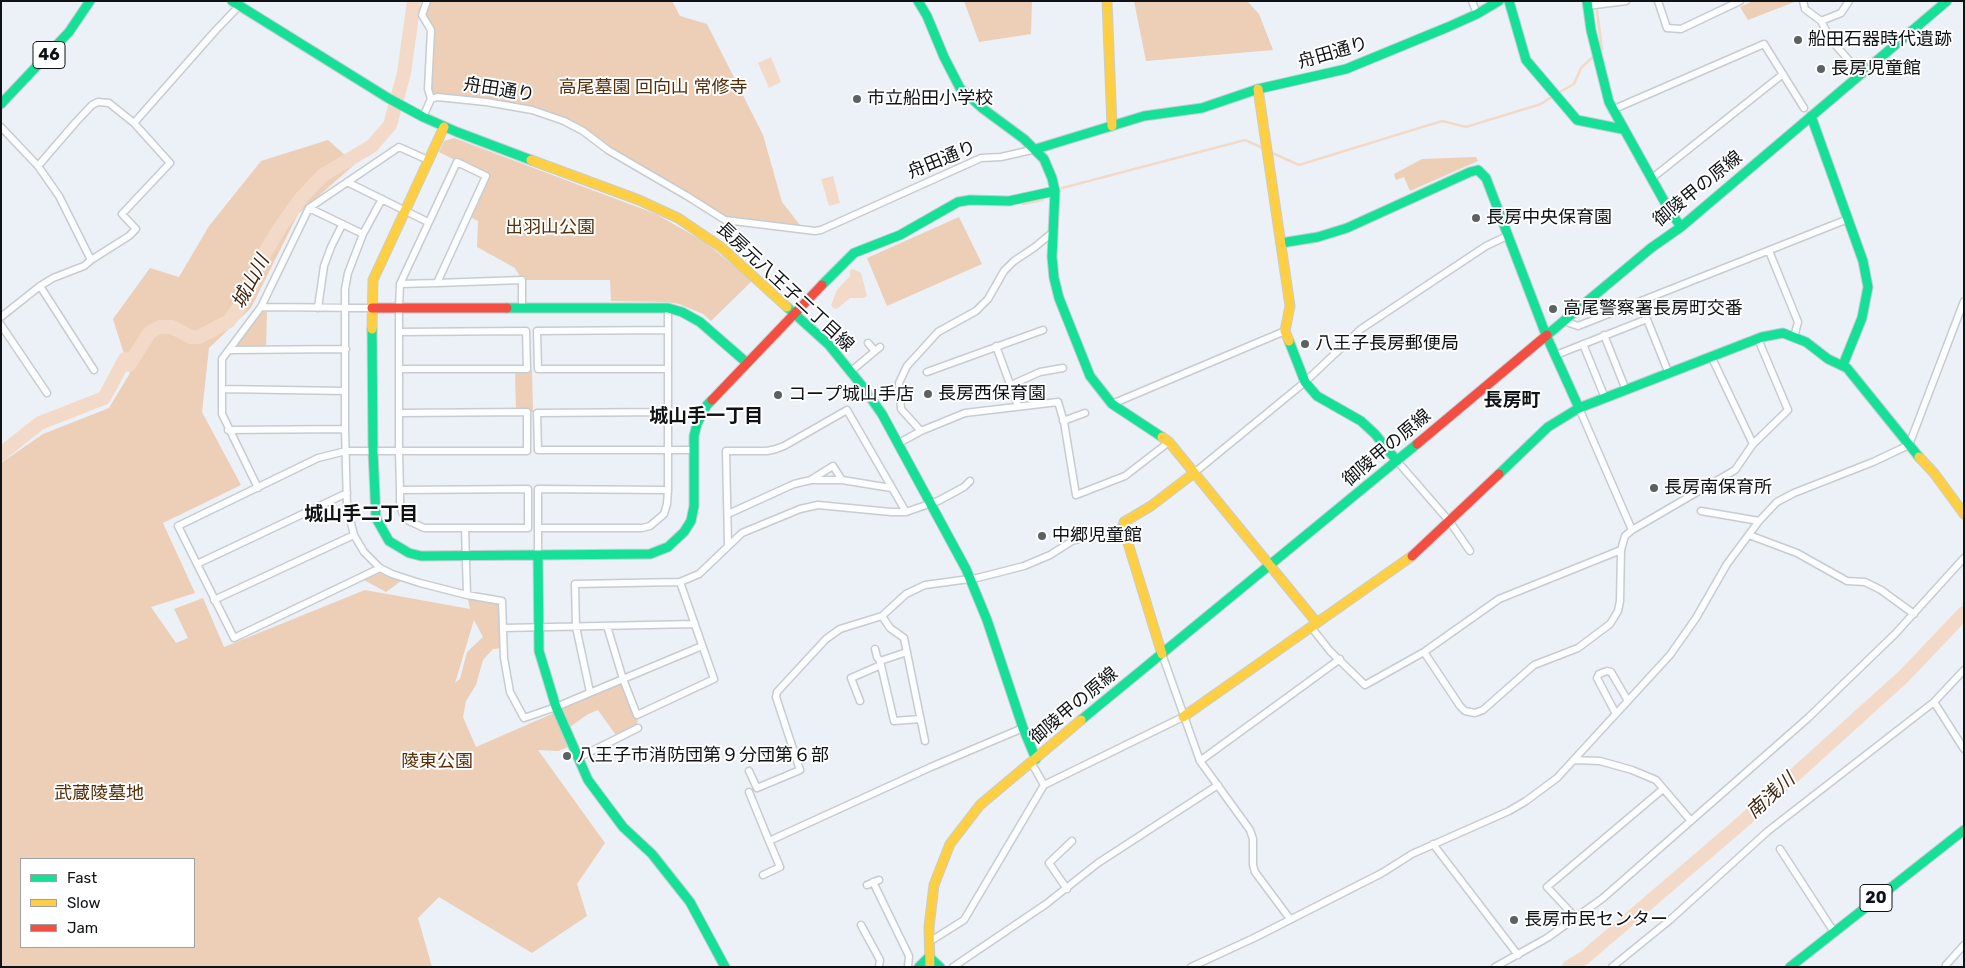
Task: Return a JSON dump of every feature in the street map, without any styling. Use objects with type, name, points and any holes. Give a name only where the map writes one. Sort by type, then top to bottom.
[{"type":"main road","name":"46","points":[[1,104],[34,71],[68,32],[90,1]]},
{"type":"main road","points":[[918,1],[928,16],[944,57],[960,88],[982,108],[1036,149],[1044,159],[1055,191],[1052,257],[1054,278],[1059,298],[1090,376],[1106,399],[1169,442],[1270,564],[1314,625]]},
{"type":"main road","points":[[1107,1],[1112,126]]},
{"type":"main road","name":"舟田通り","points":[[1036,149],[1161,112],[1202,108],[1258,89],[1346,69],[1393,51],[1476,14],[1499,1]]},
{"type":"main road","points":[[1509,1],[1526,60],[1577,120],[1622,129]]},
{"type":"main road","name":"御陵甲の原線","points":[[930,962],[930,910],[934,885],[950,844],[964,823],[980,805],[1651,248],[1681,226],[1947,1]]},
{"type":"main road","name":"長房元八王子二丁目線","points":[[236,4],[388,98],[423,117],[444,127],[640,200],[678,218],[722,247],[829,345],[882,414],[932,503],[970,578],[987,620],[1034,760]]},
{"type":"main road","points":[[1587,4],[1590,30],[1608,102],[1668,208],[1681,226]]},
{"type":"main road","points":[[1258,89],[1290,306],[1285,331],[1305,382],[1317,396],[1368,428],[1396,461]]},
{"type":"main road","points":[[1811,116],[1863,261],[1868,287],[1862,318],[1843,365]]},
{"type":"main road","points":[[444,127],[376,272],[372,289],[373,451],[376,518],[389,541],[409,553],[421,556],[650,554],[668,547],[684,532],[691,521],[694,506],[696,424],[707,405],[835,270],[854,253],[900,235],[952,205],[970,200],[1010,201],[1055,191]]},
{"type":"main road","points":[[1281,243],[1318,238],[1347,228],[1478,170],[1486,178],[1546,335],[1579,408]]},
{"type":"main road","points":[[372,308],[668,308],[682,312],[700,322],[747,363]]},
{"type":"main road","points":[[1183,717],[1409,558],[1450,522],[1548,427],[1579,408],[1758,339],[1783,333],[1806,342],[1828,359],[1843,365],[1909,445],[1934,472],[1964,514]]},
{"type":"main road","points":[[1162,654],[1123,527],[1124,522],[1151,506],[1194,473]]},
{"type":"main road","points":[[538,556],[539,651],[556,707],[588,780],[609,810],[623,827],[652,854],[697,913],[725,967]]},
{"type":"main road","name":"20","points":[[1790,967],[1964,830]]},
{"type":"main road","points":[[919,967],[930,962],[940,967]]},
{"type":"street","points":[[423,117],[431,99],[428,89],[431,30],[422,15],[427,1]]},
{"type":"street","points":[[1472,1],[1476,14]]},
{"type":"street","points":[[1587,4],[1626,1]]},
{"type":"street","points":[[1658,1],[1667,28],[1681,29],[1740,1]]},
{"type":"street","points":[[1720,1],[1723,9]]},
{"type":"street","points":[[1803,1],[1805,9],[1821,21],[1831,40],[1861,74]]},
{"type":"street","points":[[1821,21],[1841,13],[1849,1]]},
{"type":"street","points":[[134,123],[216,30],[236,4]]},
{"type":"street","points":[[1612,110],[1764,44],[1804,108]]},
{"type":"street","points":[[1651,179],[1783,74]]},
{"type":"street","name":"舟田通り","points":[[431,99],[437,97],[532,110],[564,121],[583,131],[608,150],[725,220],[815,231],[981,158],[1001,157],[1036,149]]},
{"type":"street","points":[[1,317],[40,286],[53,278],[84,266],[129,236],[136,229],[122,214],[170,163],[134,123],[109,103],[98,102],[92,105],[76,122],[38,166]]},
{"type":"street","points":[[1,128],[38,166],[59,196],[91,260]]},
{"type":"street","points":[[258,488],[228,430],[222,414],[222,359],[261,307],[308,208],[399,147],[428,160]]},
{"type":"street","points":[[400,490],[528,489],[528,528],[424,528],[407,520],[402,512],[400,490],[399,452],[400,284],[457,162],[486,176],[437,283]]},
{"type":"street","points":[[347,182],[428,222]]},
{"type":"street","points":[[382,199],[363,234],[348,273],[345,289],[346,493],[349,521],[364,552],[380,568],[420,583],[502,600],[504,658],[510,692],[524,718],[556,707],[702,646]]},
{"type":"street","points":[[308,208],[363,234]]},
{"type":"street","points":[[1564,320],[1578,326],[1848,219]]},
{"type":"street","points":[[318,308],[324,266],[342,225]]},
{"type":"street","points":[[921,431],[901,409],[899,383],[907,366],[938,332],[976,311],[988,299],[1004,271],[1014,261],[1053,232]]},
{"type":"street","points":[[1194,473],[1305,382],[1361,329],[1486,246],[1507,236]]},
{"type":"street","points":[[1769,251],[1798,322],[1794,337]]},
{"type":"street","points":[[400,284],[522,280],[522,308]]},
{"type":"street","points":[[40,286],[94,370]]},
{"type":"street","points":[[1191,967],[1254,938],[1433,844],[1520,805],[1557,778],[1670,655],[1696,618],[1720,574],[1759,522],[1777,502],[1794,493],[1873,462],[1909,445],[1964,301]]},
{"type":"street","points":[[1640,302],[1669,374]]},
{"type":"street","points":[[261,307],[372,308]]},
{"type":"street","points":[[538,528],[642,528],[650,526],[658,520],[666,509],[668,490],[668,308]]},
{"type":"street","points":[[1556,355],[1646,318]]},
{"type":"street","points":[[1,325],[47,393]]},
{"type":"street","points":[[668,330],[537,331],[538,369],[668,369]]},
{"type":"street","points":[[927,372],[1043,330]]},
{"type":"street","points":[[399,332],[526,331],[527,369],[399,369]]},
{"type":"street","points":[[1112,404],[1285,331]]},
{"type":"street","points":[[1604,335],[1626,390]]},
{"type":"street","points":[[1424,652],[1465,711],[1475,713],[1483,710],[1531,667],[1578,648],[1610,624],[1615,618],[1620,601],[1621,550],[1625,536],[1632,530],[1735,470],[1753,444],[1788,410],[1758,339]]},
{"type":"street","points":[[850,372],[877,349],[868,343]]},
{"type":"street","points":[[1583,344],[1605,398]]},
{"type":"street","points":[[996,346],[1018,406]]},
{"type":"street","points":[[230,350],[346,349]]},
{"type":"street","points":[[1712,358],[1753,444]]},
{"type":"street","points":[[1010,385],[1040,372],[1063,368]]},
{"type":"street","points":[[222,389],[345,391]]},
{"type":"street","points":[[898,442],[965,413],[1058,402],[1076,495],[1125,476],[1169,442]]},
{"type":"street","points":[[1579,408],[1632,530]]},
{"type":"street","points":[[728,545],[726,451],[767,451],[784,446],[847,410],[906,512]]},
{"type":"street","points":[[380,568],[234,638],[178,526],[318,458],[346,451],[527,451],[527,412],[399,413]]},
{"type":"street","points":[[668,412],[537,413],[538,450],[694,450]]},
{"type":"street","points":[[1063,421],[1085,413]]},
{"type":"street","points":[[228,430],[345,429]]},
{"type":"street","points":[[1396,461],[1450,522],[1470,551]]},
{"type":"street","points":[[811,480],[833,466],[842,480]]},
{"type":"street","points":[[728,514],[794,484],[811,480],[842,480],[891,488]]},
{"type":"street","points":[[590,692],[576,627],[575,584],[680,582],[700,574],[742,532],[800,509],[818,505],[906,512],[932,503],[964,487],[970,481]]},
{"type":"street","points":[[538,556],[538,490],[668,490]]},
{"type":"street","points":[[197,564],[346,493]]},
{"type":"street","points":[[1701,511],[1759,522]]},
{"type":"street","points":[[749,771],[757,788],[800,770],[776,697],[777,692],[826,639],[840,629],[882,616],[906,594],[925,585],[970,578],[1024,566],[1050,555],[1072,541],[1123,527]]},
{"type":"street","points":[[465,528],[467,594]]},
{"type":"street","points":[[214,600],[354,534]]},
{"type":"street","points":[[1749,535],[1797,553],[1847,581],[1865,582],[1881,590],[1914,614]]},
{"type":"street","points":[[1314,625],[1330,651],[1365,685],[1424,652],[1499,599],[1621,550]]},
{"type":"street","points":[[1495,967],[1518,955],[1576,918],[1603,898],[1808,718],[1914,614],[1964,558]]},
{"type":"street","points":[[607,626],[623,679],[637,715],[714,679],[680,582]]},
{"type":"street","points":[[882,616],[890,628],[904,638],[925,741]]},
{"type":"street","points":[[503,628],[695,624]]},
{"type":"street","points":[[875,649],[881,663],[894,721],[920,720]]},
{"type":"street","points":[[860,701],[851,678],[907,652]]},
{"type":"street","points":[[1162,654],[1200,760],[1250,830],[1253,840],[1253,865],[1255,872],[1290,919]]},
{"type":"street","points":[[1200,760],[1340,659]]},
{"type":"street","points":[[1612,967],[1648,938],[1775,826],[1839,775],[1899,732],[1934,702],[1964,670]]},
{"type":"street","points":[[1616,714],[1597,678],[1599,674],[1607,671],[1610,672],[1628,701]]},
{"type":"street","points":[[1934,702],[1964,749]]},
{"type":"street","points":[[929,942],[964,920],[1044,785],[1183,717]]},
{"type":"street","points":[[578,758],[638,728]]},
{"type":"street","points":[[769,841],[931,767],[1023,728]]},
{"type":"street","points":[[1034,760],[1044,785]]},
{"type":"street","points":[[1574,760],[1600,760],[1656,780],[1691,821]]},
{"type":"street","points":[[955,966],[1067,889],[1098,863],[1218,785]]},
{"type":"street","points":[[1576,918],[1547,887],[1663,789]]},
{"type":"street","points":[[748,792],[780,867],[763,875]]},
{"type":"street","points":[[1067,889],[1049,863],[1072,841]]},
{"type":"street","points":[[1433,844],[1518,955]]},
{"type":"street","points":[[1780,849],[1834,932]]},
{"type":"street","points":[[873,882],[909,956],[908,967]]},
{"type":"street","points":[[861,924],[880,960],[880,967]]},
{"type":"street","points":[[1947,967],[1946,965],[1964,945]]},
{"type":"green space","name":"高尾墓園 回向山 常修寺","points":[[428,1],[672,1],[680,16],[707,24],[763,135],[782,202],[803,229],[725,220],[583,131],[532,110],[430,95],[433,29],[425,14]]},
{"type":"green space","points":[[964,1],[1032,1],[1031,34],[979,42]]},
{"type":"green space","points":[[1134,1],[1247,1],[1259,14],[1273,50],[1146,61]]},
{"type":"green space","points":[[1753,1],[1797,1],[1748,20],[1740,7]]},
{"type":"green space","name":"出羽山公園","points":[[454,138],[656,214],[705,242],[752,281],[711,321],[703,314],[679,304],[611,301],[610,280],[522,280],[515,268],[477,247],[478,221],[468,216],[486,176],[439,152],[444,141]]},
{"type":"green space","points":[[328,140],[355,164],[298,214],[251,308],[209,348],[202,412],[241,485],[163,523],[195,593],[151,607],[176,643],[188,638],[174,609],[203,598],[224,647],[365,590],[470,609],[467,595],[502,601],[503,648],[493,649],[483,660],[476,685],[466,701],[463,717],[476,747],[554,713],[568,747],[558,751],[538,750],[605,843],[577,884],[587,916],[532,953],[439,897],[418,918],[432,967],[1,967],[1,463],[43,434],[109,408],[130,373],[113,319],[150,268],[179,277],[209,226],[261,161]],"holes":[[[474,620],[483,637],[467,652],[460,679],[455,683]]]},
{"type":"green space","points":[[1476,157],[1478,161],[1410,191],[1404,177],[1396,180],[1394,174],[1422,159]]},
{"type":"green space","points":[[959,217],[982,264],[887,306],[867,258]]},
{"type":"green space","points":[[257,312],[267,312],[266,350],[230,350]]},
{"type":"green space","points":[[515,369],[532,370],[533,412],[516,412]]},
{"type":"green space","points":[[382,572],[401,581],[386,592],[364,580]]},
{"type":"green space","points":[[623,679],[637,715],[638,728],[618,738],[598,710],[588,714],[570,727],[561,705]]},
{"type":"shaded area","points":[[771,57],[781,82],[769,88],[758,63]]},
{"type":"shaded area","points":[[833,176],[840,203],[829,206],[821,179]]},
{"type":"shaded area","points":[[853,269],[861,273],[867,296],[864,298],[850,298],[837,309],[833,308],[831,305],[837,290],[850,276],[850,270]]},
{"type":"waterway","name":"城山川","points":[[1,454],[40,423],[104,398],[125,359],[129,365],[150,332],[160,327],[172,327],[191,337],[199,337],[229,321],[245,299],[256,277],[261,259],[281,226],[302,197],[323,175],[372,146],[390,125],[404,73],[414,1]]},
{"type":"waterway","points":[[1597,11],[1602,49]]},
{"type":"waterway","points":[[1558,93],[1574,84],[1581,68],[1593,57]]},
{"type":"waterway","points":[[1270,152],[1299,165],[1442,121],[1466,127],[1541,104],[1553,96]]},
{"type":"waterway","points":[[1062,188],[1245,140],[1265,149]]},
{"type":"waterway","points":[[1023,204],[1043,200]]},
{"type":"waterway","name":"南浅川","points":[[1569,967],[1584,958],[1746,819],[1904,676],[1964,613]]},
{"type":"traffic: fast","points":[[1,104],[69,32],[90,1]]},
{"type":"traffic: fast","points":[[232,1],[388,98],[423,117],[531,160]]},
{"type":"traffic: fast","points":[[918,1],[927,16],[944,57],[960,88],[982,108],[1024,139],[1044,159],[1055,191],[1052,257],[1054,278],[1059,298],[1090,376],[1112,404],[1162,437]]},
{"type":"traffic: fast","points":[[1036,149],[1144,116],[1202,108],[1258,89],[1346,69],[1448,27],[1477,14],[1499,1]]},
{"type":"traffic: fast","points":[[1509,1],[1526,60],[1577,120],[1622,129]]},
{"type":"traffic: fast","points":[[1587,1],[1591,30],[1609,102],[1668,208],[1681,227]]},
{"type":"traffic: fast","points":[[1547,335],[1651,248],[1681,227],[1947,1]]},
{"type":"traffic: fast","points":[[1811,116],[1863,261],[1868,287],[1862,318],[1843,365]]},
{"type":"traffic: fast","points":[[1281,243],[1318,237],[1347,228],[1478,170],[1486,178],[1546,335],[1579,408]]},
{"type":"traffic: fast","points":[[822,285],[854,253],[900,235],[958,202],[970,200],[1009,201],[1055,191]]},
{"type":"traffic: fast","points":[[787,307],[829,345],[882,414],[966,569],[987,620],[1023,728],[1036,759]]},
{"type":"traffic: fast","points":[[507,308],[668,308],[682,312],[700,322],[747,363]]},
{"type":"traffic: fast","points":[[372,329],[373,451],[376,518],[389,541],[409,553],[421,556],[650,554],[668,547],[684,532],[691,521],[694,506],[694,436],[697,424],[707,405],[712,400]]},
{"type":"traffic: fast","points":[[1499,474],[1548,427],[1579,408],[1762,337],[1783,333],[1806,342],[1828,359],[1847,368],[1919,457]]},
{"type":"traffic: fast","points":[[1289,341],[1305,382],[1317,396],[1361,421],[1375,434],[1397,461]]},
{"type":"traffic: fast","points":[[1081,720],[1417,444]]},
{"type":"traffic: fast","points":[[538,556],[539,651],[556,707],[588,780],[623,827],[652,854],[690,902],[725,967]]},
{"type":"traffic: fast","points":[[1790,967],[1964,830]]},
{"type":"traffic: fast","points":[[919,967],[929,957],[940,967]]},
{"type":"traffic: slow","points":[[1107,1],[1112,126]]},
{"type":"traffic: slow","points":[[1258,89],[1290,306],[1285,331],[1289,341]]},
{"type":"traffic: slow","points":[[372,329],[373,280],[444,127]]},
{"type":"traffic: slow","points":[[531,160],[639,200],[678,218],[721,247],[787,307]]},
{"type":"traffic: slow","points":[[1162,437],[1169,442],[1317,623]]},
{"type":"traffic: slow","points":[[1919,457],[1934,473],[1964,514]]},
{"type":"traffic: slow","points":[[1162,654],[1123,527],[1124,522],[1151,506],[1194,473]]},
{"type":"traffic: slow","points":[[1183,717],[1412,556]]},
{"type":"traffic: slow","points":[[930,967],[929,927],[934,885],[950,844],[980,805],[1081,720]]},
{"type":"traffic: jam","points":[[712,400],[822,285]]},
{"type":"traffic: jam","points":[[372,308],[507,308]]},
{"type":"traffic: jam","points":[[1417,444],[1547,335]]},
{"type":"traffic: jam","points":[[1412,556],[1499,474]]},
{"type":"place","name":"船田石器時代遺跡","points":[[1798,40]]},
{"type":"place","name":"長房児童館","points":[[1821,69]]},
{"type":"place","name":"市立船田小学校","points":[[857,99]]},
{"type":"place","name":"長房中央保育園","points":[[1476,218]]},
{"type":"place","name":"高尾警察署長房町交番","points":[[1553,309]]},
{"type":"place","name":"八王子長房郵便局","points":[[1305,344]]},
{"type":"place","name":"長房西保育園","points":[[928,394]]},
{"type":"place","name":"コープ城山手店","points":[[778,395]]},
{"type":"place","name":"長房南保育所","points":[[1654,488]]},
{"type":"place","name":"中郷児童館","points":[[1042,536]]},
{"type":"place","name":"八王子市消防団第９分団第６部","points":[[567,756]]},
{"type":"place","name":"長房市民センター","points":[[1514,920]]},
{"type":"district","name":"長房町","points":[[1512,401]]},
{"type":"district","name":"城山手一丁目","points":[[706,417]]},
{"type":"district","name":"城山手二丁目","points":[[361,515]]},
{"type":"park label","name":"陵東公園","points":[[437,762]]},
{"type":"park label","name":"武蔵陵墓地","points":[[99,794]]}]
